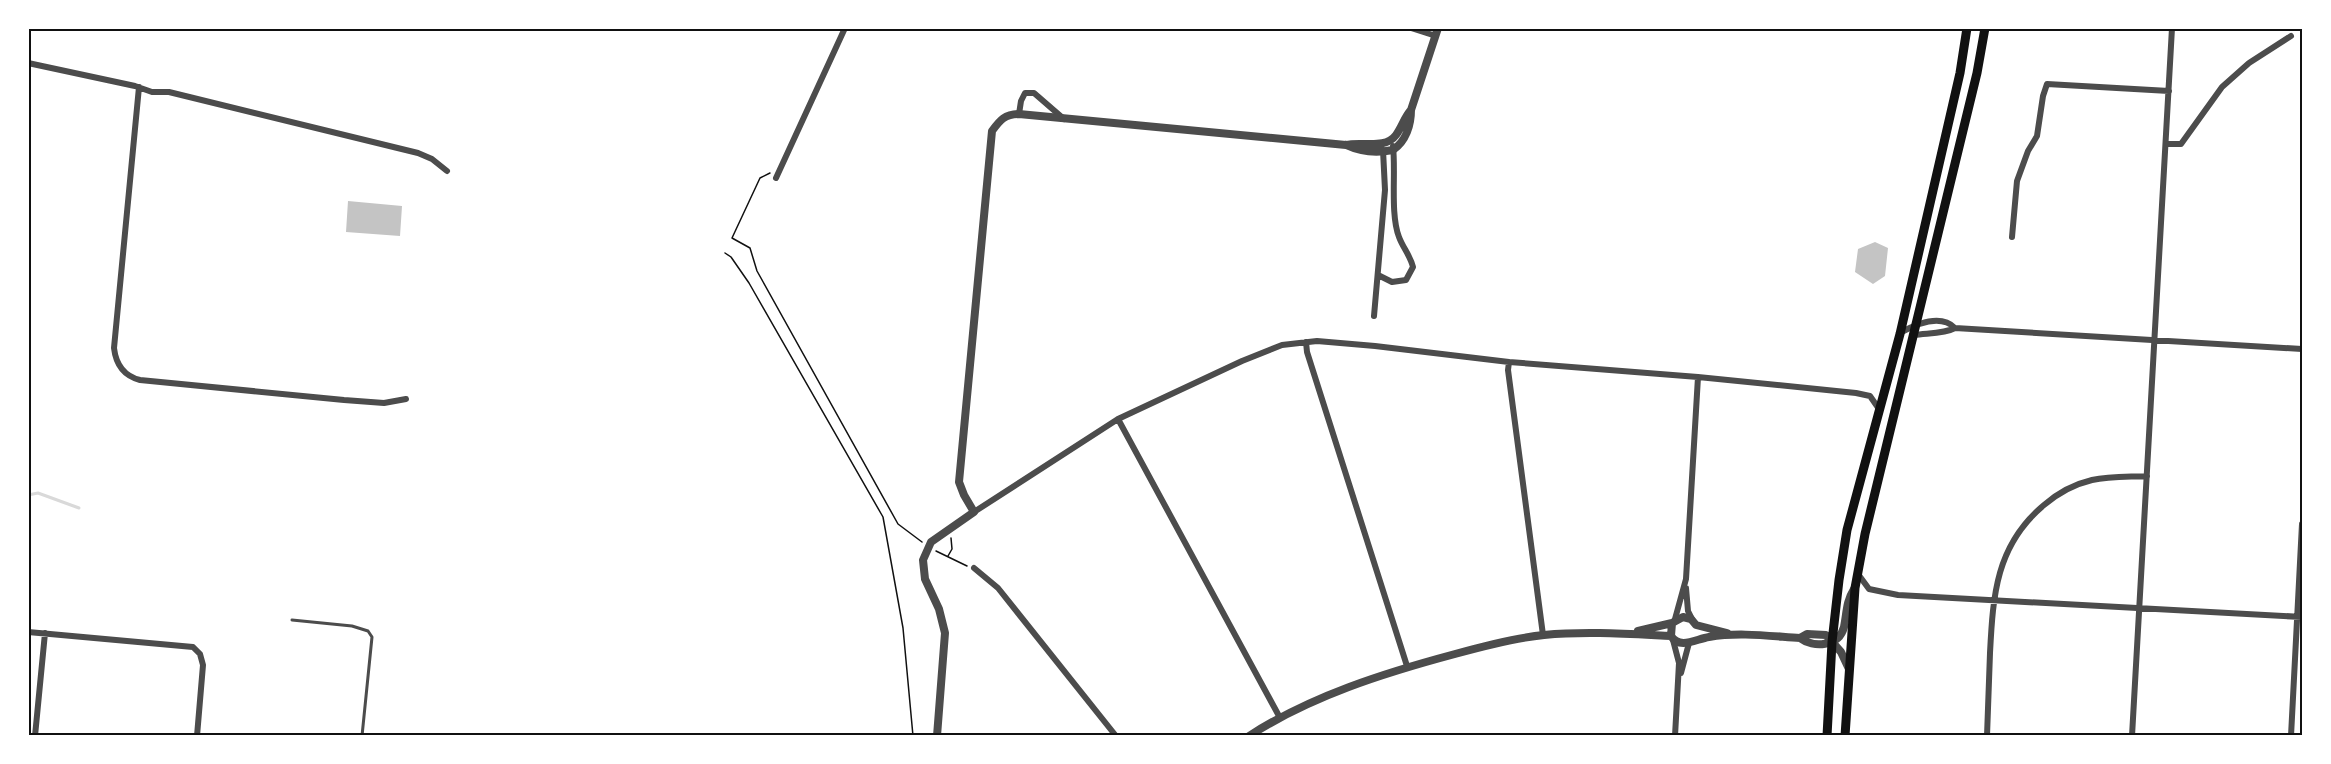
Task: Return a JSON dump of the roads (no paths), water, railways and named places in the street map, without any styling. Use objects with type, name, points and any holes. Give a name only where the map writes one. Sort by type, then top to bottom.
[{"type":"main road","points":[[1827,735],[1832,642],[1847,531],[1900,334],[1960,73],[1967,28]]},
{"type":"main road","points":[[1845,735],[1855,588],[1865,534],[1894,408],[1918,323],[1977,73],[1985,28]]},
{"type":"street","points":[[773,175],[845,28]]},
{"type":"street","points":[[1382,148],[1391,140],[1411,110],[1437,32],[1411,28]]},
{"type":"street","points":[[2132,735],[2172,28]]},
{"type":"street","points":[[2166,144],[2181,144],[2222,87],[2249,63],[2291,36]]},
{"type":"street","points":[[28,63],[139,87],[152,92],[169,92],[418,153],[432,159],[447,171]]},
{"type":"street","points":[[2012,237],[2017,181],[2028,151],[2037,136],[2047,84],[2169,91]]},
{"type":"street","points":[[139,87],[114,348],[116,360],[124,372],[140,380],[332,399],[384,403],[406,399]]},
{"type":"street","points":[[1019,114],[1022,97],[1025,93],[1030,92],[1035,93],[1065,120]]},
{"type":"street","points":[[1393,150],[1406,135],[1411,121],[1411,110]]},
{"type":"street","points":[[974,512],[959,482],[992,131],[1004,117],[1019,114],[1346,145],[1354,149],[1393,150]]},
{"type":"street","points":[[1378,275],[1392,282],[1406,280],[1413,267],[1410,256],[1399,237],[1394,204],[1391,140]]},
{"type":"street","points":[[1374,316],[1385,190],[1382,148]]},
{"type":"street","points":[[1900,334],[1918,323],[1929,321],[1950,322],[1955,328]]},
{"type":"street","points":[[1914,335],[1948,332],[1955,328],[2302,349]]},
{"type":"street","points":[[937,735],[945,633],[941,616],[923,572],[923,560],[928,546],[974,512],[1118,419],[1262,352],[1282,345],[1306,342],[1375,346],[1509,362],[1698,377],[1856,393],[1870,396],[1879,409]]},
{"type":"street","points":[[1306,342],[1310,363],[1407,666]]},
{"type":"street","points":[[1509,362],[1508,370],[1543,635]]},
{"type":"street","points":[[1678,682],[1691,641],[1696,633],[1695,624],[1688,611],[1686,579],[1698,377]]},
{"type":"street","points":[[1118,419],[1279,716]]},
{"type":"street","points":[[1987,735],[1993,601],[1996,582],[2014,538],[2029,518],[2046,503],[2068,489],[2092,480],[2147,476]]},
{"type":"street","points":[[2291,735],[2300,617],[2302,524]]},
{"type":"street","points":[[974,568],[998,588],[1116,735]]},
{"type":"street","points":[[1858,574],[1869,589],[1898,596],[2300,617]]},
{"type":"street","points":[[1676,735],[1679,663],[1672,638],[1674,621],[1686,579]]},
{"type":"street","points":[[1628,634],[1687,617],[1695,624],[1733,634],[1800,638],[1808,644],[1825,645],[1832,642],[1842,632],[1848,599],[1855,588]]},
{"type":"street","points":[[28,632],[189,646],[200,654],[204,665],[197,735]]},
{"type":"street","points":[[35,735],[45,633]]},
{"type":"street","points":[[1249,735],[1279,716],[1318,699],[1407,666],[1491,644],[1543,635],[1628,634],[1672,638],[1683,644],[1733,634]]},
{"type":"street","points":[[1832,642],[1842,652],[1849,669]]},
{"type":"lane","points":[[292,620],[352,626],[368,631],[372,637],[362,735]]},
{"type":"waterway","points":[[28,495],[38,493],[79,508]]}]
